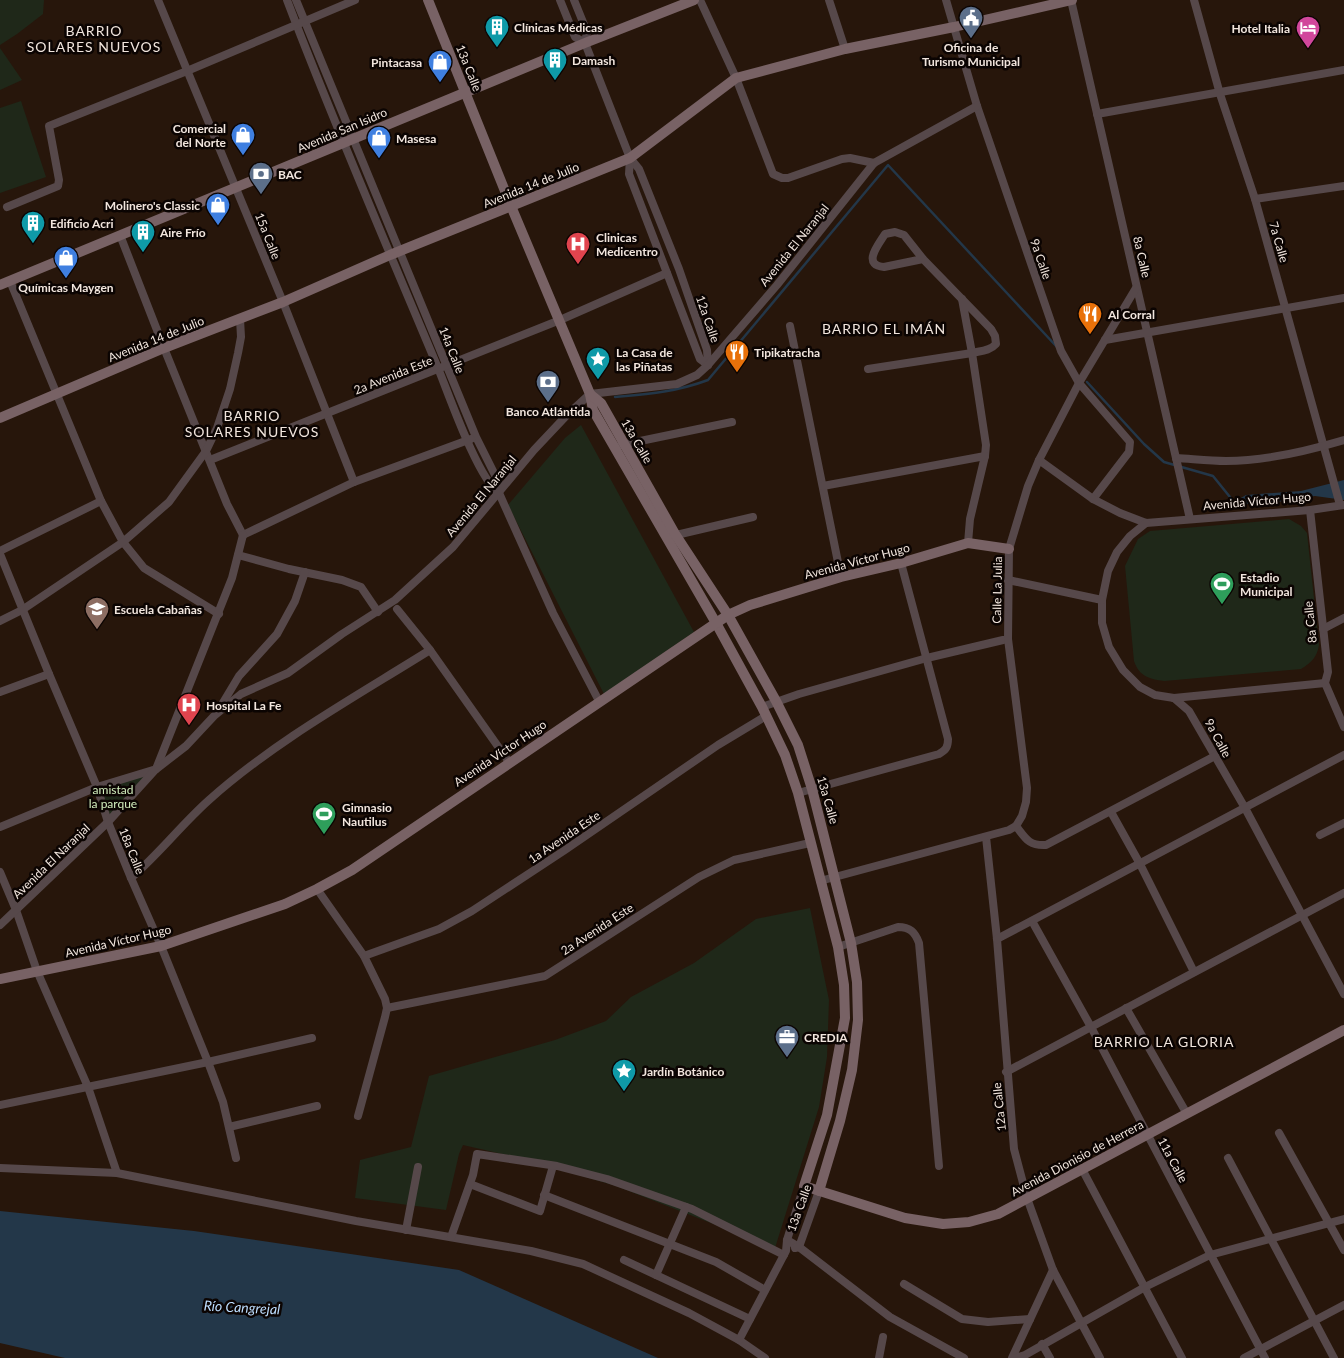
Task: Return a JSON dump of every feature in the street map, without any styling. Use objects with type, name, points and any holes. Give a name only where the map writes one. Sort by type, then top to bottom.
[{"type":"street","name":"15a Calle","points":[[158,0],[236,186],[354,482]]},
{"type":"street","name":"14a Calle","points":[[287,0],[300,22],[395,254],[498,483],[499,493],[553,613],[599,701]]},
{"type":"street","name":"14a Calle","points":[[296,0],[300,22]]},
{"type":"street","points":[[7,207],[58,186],[59,180],[49,126],[187,71],[355,0]]},
{"type":"street","name":"13a Calle","points":[[428,0],[511,206],[590,394],[601,403],[619,446],[671,537],[764,711],[785,755],[798,793],[838,948],[844,985],[846,1018],[827,1115],[787,1240],[785,1253],[739,1340]]},
{"type":"street","name":"12a Calle","points":[[560,0],[575,37],[585,43]]},
{"type":"street","name":"12a Calle","points":[[574,0],[587,32],[585,43],[630,158],[640,169],[679,269],[707,350],[708,365]]},
{"type":"street","name":"Avenida San Isidro","points":[[0,285],[348,140],[694,0]]},
{"type":"street","points":[[700,0],[736,78],[774,174],[782,178],[788,178],[842,159],[850,158],[874,163]]},
{"type":"street","points":[[829,0],[845,49]]},
{"type":"street","name":"9a Calle","points":[[946,0],[976,106],[1061,351],[1079,383],[1130,442],[1129,452],[1093,499]]},
{"type":"street","name":"Avenida 14 de Julio","points":[[0,418],[164,348],[283,302],[630,158],[736,78],[845,49],[954,27],[1071,0]]},
{"type":"street","name":"8a Calle","points":[[1071,0],[1190,519]]},
{"type":"street","name":"7a Calle","points":[[1194,0],[1220,94],[1255,199],[1326,458],[1342,505]]},
{"type":"street","points":[[1097,114],[1220,94],[1344,70]]},
{"type":"street","name":"Avenida El Naranjal","points":[[0,925],[108,822],[155,770],[186,746],[214,716],[241,694],[288,673],[342,634],[395,600],[453,547],[534,450],[590,394],[677,384],[697,375],[708,365],[777,285],[874,163],[976,106]]},
{"type":"street","name":"12a Calle","points":[[630,158],[629,174],[700,359],[708,365]]},
{"type":"street","points":[[1255,199],[1344,186]]},
{"type":"street","points":[[868,369],[972,353],[993,348],[996,344],[997,340],[991,329],[923,259],[904,235],[895,232],[885,234],[874,251],[873,256],[875,264],[879,267],[923,259]]},
{"type":"street","points":[[0,827],[97,787],[155,770],[219,614],[232,578],[243,535],[227,504],[120,235]]},
{"type":"street","points":[[395,254],[467,440],[491,488],[499,493]]},
{"type":"street","name":"2a Avenida Este","points":[[210,460],[560,320],[667,273]]},
{"type":"street","points":[[10,281],[58,394],[100,501],[123,542],[144,568],[219,614]]},
{"type":"street","name":"Calle La Julia","points":[[1016,826],[1022,816],[1027,788],[1008,639],[1009,549],[1028,486],[1039,460],[1079,383],[1136,288]]},
{"type":"street","points":[[961,297],[985,433],[985,456],[970,519],[968,543]]},
{"type":"street","points":[[1105,340],[1147,331],[1344,298]]},
{"type":"street","points":[[0,622],[22,610],[123,542],[169,502],[206,451],[217,428],[230,389],[241,337],[240,319]]},
{"type":"street","points":[[790,326],[841,577]]},
{"type":"street","points":[[619,446],[732,422]]},
{"type":"street","points":[[243,535],[354,482],[476,437]]},
{"type":"street","points":[[1176,458],[1226,461],[1253,459],[1323,446],[1344,440]]},
{"type":"street","points":[[824,486],[985,456]]},
{"type":"street","name":"Avenida Víctor Hugo","points":[[1039,460],[1060,473],[1093,499],[1120,513],[1146,523],[1310,510],[1342,505]]},
{"type":"street","points":[[0,552],[100,501]]},
{"type":"street","name":"8a Calle","points":[[1310,510],[1328,672],[1325,683],[1344,727]]},
{"type":"street","points":[[671,537],[753,517]]},
{"type":"street","points":[[1146,523],[1130,536],[1117,552],[1108,571],[1102,600],[1102,623],[1108,647],[1123,670],[1140,687],[1155,695],[1174,698],[1211,696],[1325,683]]},
{"type":"street","name":"13a Calle","points":[[671,537],[728,615],[798,745],[836,876],[851,943],[857,982],[858,1020],[852,1070],[840,1121],[819,1191],[799,1247],[785,1253]]},
{"type":"street","name":"Avenida Víctor Hugo","points":[[0,979],[161,946],[285,904],[317,889],[352,870],[728,615],[750,606],[841,577],[901,563],[968,543],[1009,549]]},
{"type":"street","name":"18a Calle","points":[[0,552],[48,674],[97,787],[108,822],[208,1062],[223,1102],[236,1158]]},
{"type":"street","points":[[238,555],[342,580],[361,587],[378,612]]},
{"type":"street","points":[[798,793],[939,754],[945,751],[948,746],[948,739],[901,563]]},
{"type":"street","points":[[214,716],[239,676],[277,634],[295,601],[305,572]]},
{"type":"street","points":[[1008,580],[1102,600]]},
{"type":"street","points":[[397,610],[430,650],[509,762]]},
{"type":"street","points":[[1323,629],[1344,618]]},
{"type":"street","name":"1a Avenida Este","points":[[364,956],[439,930],[472,911],[718,745],[776,701],[927,658],[1003,640]]},
{"type":"street","points":[[131,878],[158,854],[208,801],[250,767],[291,738],[430,650]]},
{"type":"street","points":[[0,692],[48,674]]},
{"type":"street","name":"9a Calle","points":[[1174,698],[1189,711],[1199,725],[1246,808],[1344,994]]},
{"type":"street","points":[[997,939],[1344,755]]},
{"type":"street","points":[[820,881],[986,837],[1016,826],[1034,846],[1046,845],[1215,756]]},
{"type":"street","points":[[1111,812],[1140,864],[1194,972]]},
{"type":"street","points":[[1320,835],[1344,823]]},
{"type":"street","name":"12a Calle","points":[[986,837],[997,939],[1006,1072],[1014,1149],[1027,1198],[1052,1270],[1100,1358]]},
{"type":"street","name":"2a Avenida Este","points":[[387,1008],[545,976],[699,877],[734,860],[810,843]]},
{"type":"street","points":[[0,872],[16,910],[37,971],[88,1087],[117,1173]]},
{"type":"street","points":[[317,889],[364,956],[385,999],[387,1008],[358,1116]]},
{"type":"street","points":[[1006,1072],[1344,893]]},
{"type":"street","name":"11a Calle","points":[[1032,921],[1091,1027],[1265,1358]]},
{"type":"street","points":[[838,948],[898,927],[912,930],[916,936],[919,944],[940,1166]]},
{"type":"street","points":[[1126,1008],[1187,1114]]},
{"type":"street","name":"Avenida Dionisio de Herrera","points":[[804,1186],[905,1218],[944,1224],[969,1222],[998,1214],[1344,1030]]},
{"type":"street","points":[[0,1105],[208,1062],[312,1038]]},
{"type":"street","points":[[837,1067],[852,1070]]},
{"type":"street","points":[[229,1127],[317,1106]]},
{"type":"street","points":[[1279,1133],[1344,1250]]},
{"type":"street","points":[[451,1238],[470,1184],[476,1154],[553,1166],[607,1179],[686,1207],[785,1253]]},
{"type":"street","points":[[1228,1158],[1334,1358]]},
{"type":"street","points":[[470,1184],[540,1211],[553,1166]]},
{"type":"street","points":[[406,1230],[418,1167]]},
{"type":"street","points":[[0,1168],[117,1173],[356,1221],[531,1251],[583,1264],[689,1314],[739,1340],[765,1358]]},
{"type":"street","points":[[1082,1169],[1182,1358]]},
{"type":"street","points":[[544,1195],[716,1262],[765,1290]]},
{"type":"street","points":[[656,1275],[686,1207]]},
{"type":"street","points":[[1014,1358],[1145,1287],[1210,1255],[1344,1219]]},
{"type":"street","points":[[787,1240],[799,1247],[890,1317],[964,1358]]},
{"type":"street","points":[[624,1260],[750,1319]]},
{"type":"street","points":[[1014,1358],[1052,1270]]},
{"type":"street","points":[[904,1284],[962,1319],[988,1322],[1030,1319]]},
{"type":"street","points":[[1244,1358],[1344,1306]]},
{"type":"street","points":[[879,1358],[883,1337]]},
{"type":"street","points":[[1042,1344],[1050,1358]]},
{"type":"green space","points":[[0,0],[44,0],[43,14],[0,45]]},
{"type":"green space","points":[[0,48],[22,80],[0,90]]},
{"type":"green space","points":[[21,101],[46,177],[0,193],[0,108]]},
{"type":"green space","points":[[581,425],[694,632],[604,694],[508,505],[565,438]]},
{"type":"green space","name":"Estadio Municipal","points":[[1289,519],[1301,526],[1307,533],[1319,645],[1317,653],[1311,661],[1301,669],[1164,681],[1145,676],[1134,661],[1125,566],[1138,539],[1150,531]]},
{"type":"green space","name":"amistad la parque","points":[[146,775],[108,822],[97,787]]},
{"type":"green space","name":"Jardín Botánico","points":[[810,908],[829,1000],[827,1057],[819,1107],[775,1248],[616,1186],[524,1159],[463,1145],[459,1154],[446,1210],[355,1198],[360,1160],[411,1147],[429,1076],[555,1040],[606,1021],[631,997],[694,963],[756,919]]},
{"type":"water","points":[[1344,480],[1344,500],[1315,496],[1286,500],[1264,506],[1234,502],[1246,495],[1301,491]]},
{"type":"water","name":"Río Cangrejal","points":[[0,1211],[194,1231],[459,1270],[658,1358],[65,1358],[0,1343]]},
{"type":"waterway","points":[[615,397],[673,390],[708,380],[888,165],[1057,347]]},
{"type":"waterway","points":[[1087,382],[1144,444],[1164,462],[1213,476],[1234,502]]},
{"type":"place","name":"Oficina de Turismo Municipal","points":[[971,39]]},
{"type":"place","name":"Clínicas Médicas","points":[[497,48]]},
{"type":"place","name":"Hotel Italia","points":[[1308,49]]},
{"type":"place","name":"Damash","points":[[555,81]]},
{"type":"place","name":"Pintacasa","points":[[440,83]]},
{"type":"place","name":"Comercial del Norte","points":[[243,156]]},
{"type":"place","name":"Masesa","points":[[379,159]]},
{"type":"place","name":"BAC","points":[[261,195]]},
{"type":"place","name":"Molinero's Classic","points":[[218,226]]},
{"type":"place","name":"Edificio Acri","points":[[33,244]]},
{"type":"place","name":"Aire Frío","points":[[143,253]]},
{"type":"place","name":"Clinicas Medicentro","points":[[578,265]]},
{"type":"place","name":"Químicas Maygen","points":[[66,279]]},
{"type":"place","name":"Al Corral","points":[[1090,335]]},
{"type":"place","name":"Tipikatracha","points":[[737,373]]},
{"type":"place","name":"La Casa de las Piñatas","points":[[598,380]]},
{"type":"place","name":"Banco Atlántida","points":[[548,403]]},
{"type":"place","name":"Estadio Municipal","points":[[1222,605]]},
{"type":"place","name":"Escuela Cabañas","points":[[97,630]]},
{"type":"place","name":"Hospital La Fe","points":[[189,726]]},
{"type":"place","name":"Gimnasio Nautilus","points":[[324,835]]},
{"type":"place","name":"CREDIA","points":[[787,1058]]},
{"type":"place","name":"Jardín Botánico","points":[[624,1092]]},
{"type":"district","name":"BARRIO SOLARES NUEVOS","points":[[94,38]]},
{"type":"district","name":"BARRIO EL IMÁN","points":[[884,328]]},
{"type":"district","name":"BARRIO SOLARES NUEVOS","points":[[252,424]]},
{"type":"district","name":"BARRIO LA GLORIA","points":[[1164,1041]]}]
